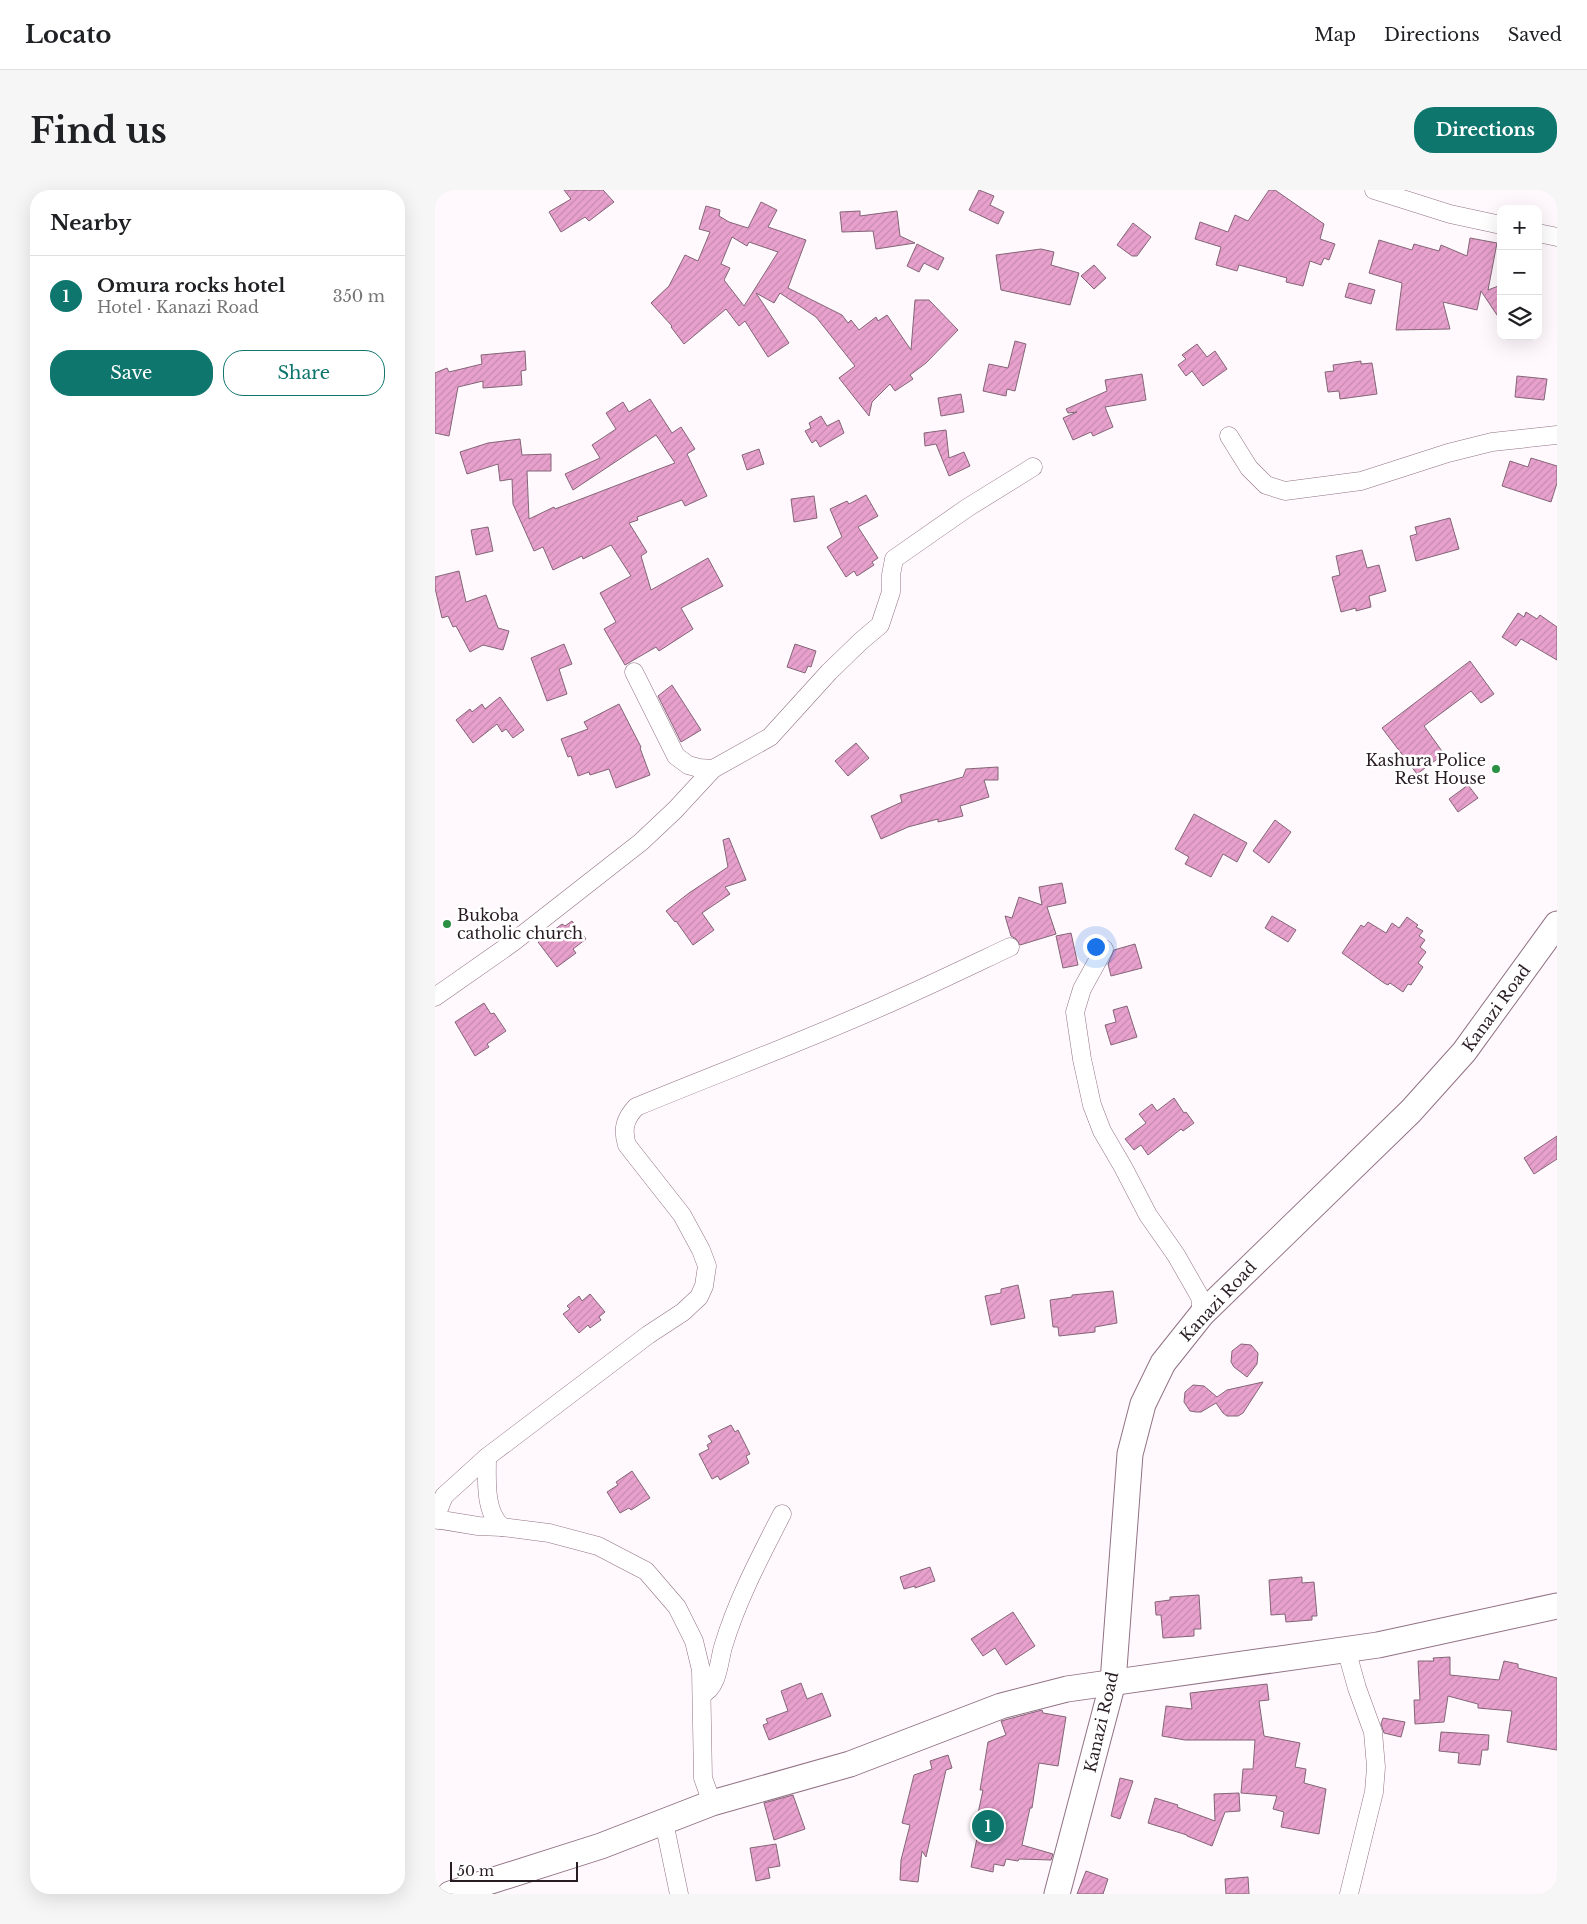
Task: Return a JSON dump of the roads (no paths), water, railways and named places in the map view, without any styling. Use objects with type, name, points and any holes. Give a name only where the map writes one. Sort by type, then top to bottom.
[{"type":"street","points":[[1374,190],[1450,214],[1497,224]]},
{"type":"street","points":[[1542,234],[1557,236]]},
{"type":"street","points":[[1229,436],[1249,468],[1261,481],[1266,485],[1285,491],[1361,481],[1449,453],[1492,442],[1557,436]]},
{"type":"street","points":[[435,997],[513,944],[641,842],[675,810],[713,768],[770,737],[829,672],[880,625],[891,592],[891,575],[894,559],[967,508],[1033,466]]},
{"type":"street","points":[[633,672],[676,756],[688,765],[699,768],[713,768]]},
{"type":"street","name":"Kanazi Road","points":[[1057,1894],[1113,1682],[1130,1454],[1143,1404],[1163,1363],[1202,1314],[1411,1111],[1464,1052],[1557,924]]},
{"type":"street","points":[[712,1803],[703,1778],[703,1694],[701,1670],[693,1641],[677,1607],[646,1571],[598,1546],[549,1533],[479,1526],[437,1519],[438,1511],[444,1496],[487,1457],[648,1335],[683,1312],[699,1297],[704,1286],[707,1266],[701,1250],[682,1216],[627,1145],[624,1135],[627,1117],[636,1107],[721,1071],[765,1056],[904,997],[1010,947]]},
{"type":"street","points":[[1104,949],[1082,989],[1075,1012],[1082,1059],[1092,1105],[1102,1132],[1148,1215],[1176,1255],[1200,1297],[1202,1314]]},
{"type":"street","points":[[487,1457],[490,1508],[495,1521],[502,1527]]},
{"type":"street","points":[[703,1694],[707,1692],[715,1680],[723,1647],[740,1599],[782,1514]]},
{"type":"street","points":[[450,1894],[601,1846],[712,1803],[850,1764],[1001,1706],[1067,1689],[1407,1639],[1557,1606]]},
{"type":"street","points":[[1346,1649],[1357,1688],[1373,1732],[1376,1767],[1373,1792],[1349,1894]]},
{"type":"street","points":[[664,1822],[679,1894]]},
{"type":"place","name":"Kashura Police Rest House","points":[[1496,769]]},
{"type":"place","name":"Bukoba catholic church","points":[[447,924]]},
{"type":"place","name":"Omura rocks hotel","points":[[988,1826]]}]
